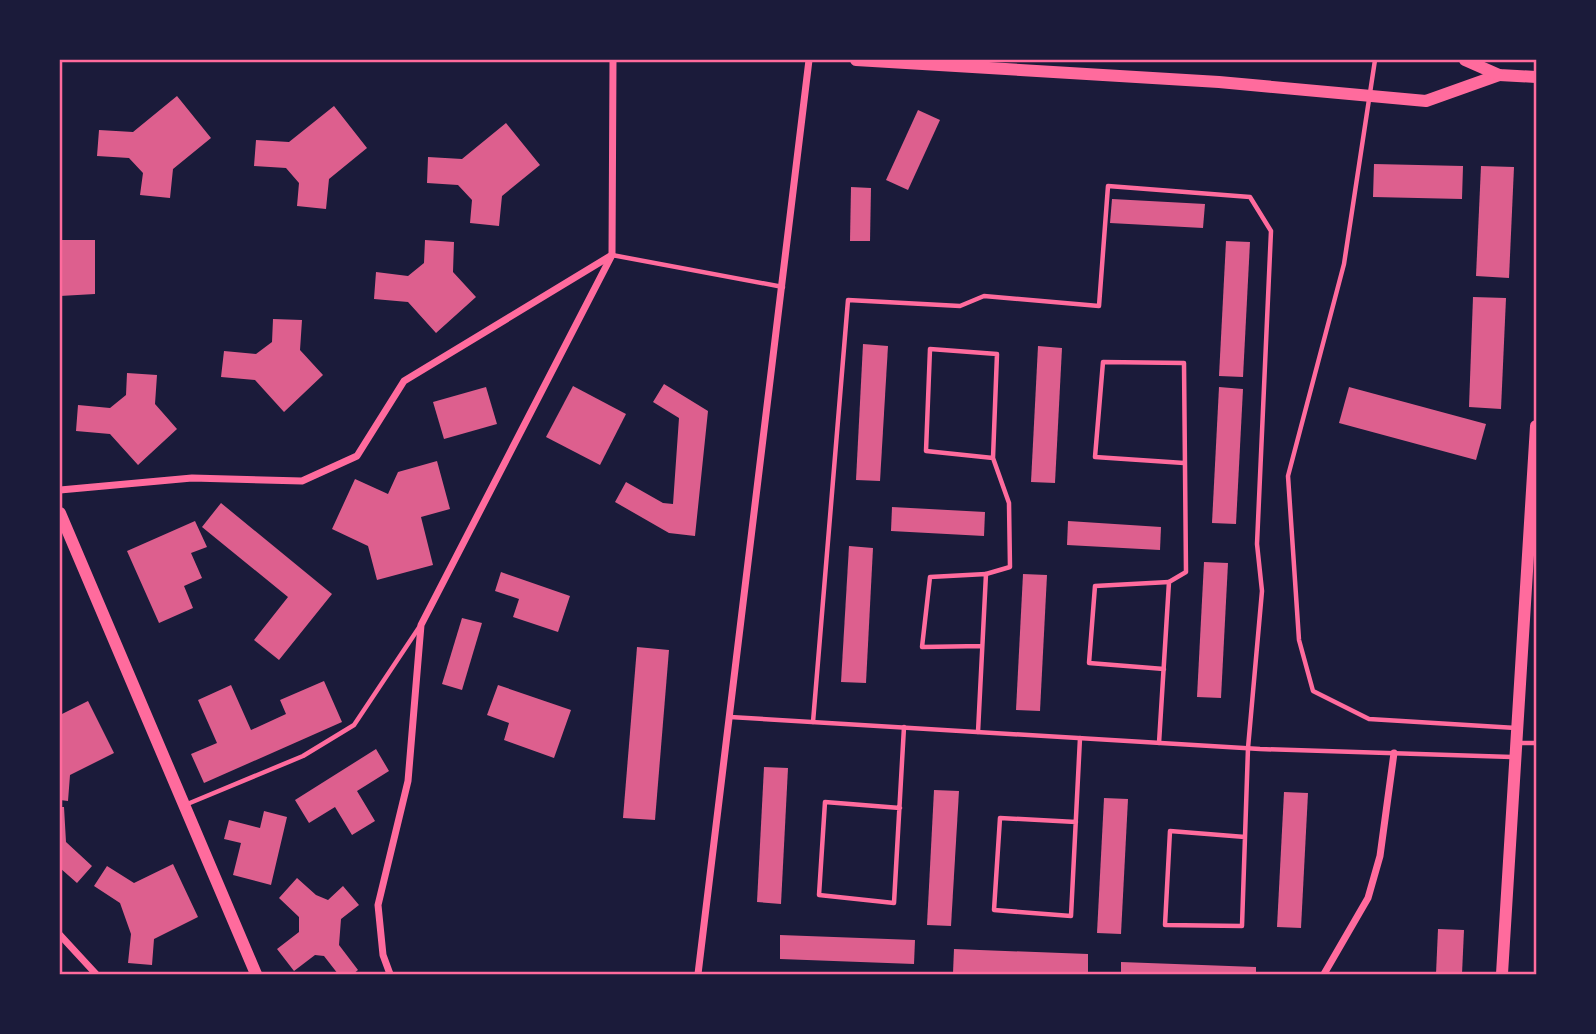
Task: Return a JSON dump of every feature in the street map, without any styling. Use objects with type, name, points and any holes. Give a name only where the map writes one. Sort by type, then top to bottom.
[{"type":"main road","points":[[856,60],[1219,82],[1426,101],[1499,75]]},
{"type":"main road","points":[[1465,60],[1499,75],[1536,77]]},
{"type":"main road","points":[[1502,975],[1536,426]]},
{"type":"main road","points":[[60,513],[256,975]]},
{"type":"street","points":[[390,975],[383,955],[377,905],[408,781],[421,625],[612,255],[613,60]]},
{"type":"street","points":[[698,975],[809,60]]},
{"type":"street","points":[[60,490],[192,478],[302,481],[357,456],[404,381],[612,255]]},
{"type":"street","points":[[1324,975],[1368,898],[1380,856],[1395,753]]},
{"type":"street","points":[[60,934],[96,975]]},
{"type":"lane","points":[[1375,60],[1344,264],[1288,476],[1299,640],[1313,691],[1369,719],[1518,728]]},
{"type":"lane","points":[[813,722],[848,300],[960,306],[984,296],[1099,306],[1108,186],[1250,197],[1271,231],[1257,544],[1262,590],[1248,748],[1245,837],[1242,926],[1165,925],[1170,831],[1245,837]]},
{"type":"lane","points":[[612,255],[783,287]]},
{"type":"lane","points":[[982,646],[922,647],[930,577],[986,574],[1010,567],[1009,503],[993,458],[997,354],[930,349],[926,451],[993,458]]},
{"type":"lane","points":[[1164,669],[1089,663],[1095,586],[1169,582],[1186,572],[1184,363],[1103,362],[1096,457],[1184,463]]},
{"type":"lane","points":[[978,732],[986,574]]},
{"type":"lane","points":[[1159,743],[1169,582]]},
{"type":"lane","points":[[184,805],[303,756],[354,725],[421,625]]},
{"type":"lane","points":[[730,717],[1248,748],[1516,757]]},
{"type":"lane","points":[[900,808],[825,802],[819,895],[894,904],[900,808],[904,727]]},
{"type":"lane","points":[[1076,822],[1000,818],[994,910],[1071,916],[1076,822],[1080,738]]},
{"type":"lane","points":[[1517,743],[1536,743]]},
{"type":"building","points":[[177,96],[211,138],[173,169],[170,198],[140,195],[143,173],[129,158],[97,156],[99,130],[133,132]]},
{"type":"building","points":[[334,106],[367,148],[329,179],[326,209],[297,206],[299,183],[286,168],[254,166],[256,140],[289,142]]},
{"type":"building","points":[[918,110],[940,120],[908,190],[886,180]]},
{"type":"building","points":[[506,123],[540,165],[502,196],[499,226],[470,223],[472,200],[458,185],[427,183],[428,157],[462,159]]},
{"type":"building","points":[[1374,164],[1463,166],[1462,199],[1373,197]]},
{"type":"building","points":[[1481,166],[1514,167],[1509,278],[1476,276]]},
{"type":"building","points":[[851,187],[871,188],[870,241],[850,241]]},
{"type":"building","points":[[1112,199],[1205,204],[1203,228],[1110,223]]},
{"type":"building","points":[[60,240],[95,240],[95,294],[60,296]]},
{"type":"building","points":[[425,240],[454,242],[453,272],[476,297],[436,333],[408,302],[374,299],[376,272],[408,276],[424,263]]},
{"type":"building","points":[[1226,241],[1250,242],[1243,377],[1219,376]]},
{"type":"building","points":[[1473,297],[1506,298],[1501,409],[1469,407]]},
{"type":"building","points":[[273,319],[302,320],[300,350],[323,375],[284,412],[255,380],[221,377],[224,351],[256,354],[272,342]]},
{"type":"building","points":[[863,344],[888,346],[880,481],[856,480]]},
{"type":"building","points":[[1038,346],[1062,348],[1055,483],[1031,482]]},
{"type":"building","points":[[127,373],[157,375],[155,404],[177,429],[138,465],[110,434],[76,431],[78,405],[110,408],[126,395]]},
{"type":"building","points":[[664,384],[708,411],[695,536],[669,533],[615,502],[626,482],[663,503],[673,504],[679,418],[653,402]]},
{"type":"building","points":[[573,386],[626,414],[600,465],[546,437]]},
{"type":"building","points":[[486,387],[497,424],[444,439],[433,402]]},
{"type":"building","points":[[1219,387],[1243,389],[1236,524],[1212,523]]},
{"type":"building","points":[[1349,387],[1486,424],[1476,460],[1339,423]]},
{"type":"building","points":[[437,461],[450,509],[421,517],[433,565],[377,580],[368,546],[332,529],[355,479],[388,494],[398,472]]},
{"type":"building","points":[[221,503],[332,594],[279,660],[254,640],[288,597],[202,527]]},
{"type":"building","points":[[892,507],[985,512],[984,536],[891,531]]},
{"type":"building","points":[[195,521],[207,547],[191,553],[202,578],[184,586],[193,608],[159,623],[127,551]]},
{"type":"building","points":[[1068,521],[1161,527],[1160,550],[1067,545]]},
{"type":"building","points":[[849,546],[873,548],[866,683],[841,682]]},
{"type":"building","points":[[1204,562],[1228,563],[1221,698],[1197,697]]},
{"type":"building","points":[[501,572],[570,596],[558,632],[513,617],[519,599],[495,591]]},
{"type":"building","points":[[1023,574],[1047,575],[1040,711],[1016,710]]},
{"type":"building","points":[[462,618],[482,623],[462,690],[442,684]]},
{"type":"building","points":[[637,647],[669,650],[655,820],[623,818]]},
{"type":"building","points":[[324,681],[342,722],[204,783],[191,754],[217,743],[198,700],[231,685],[251,730],[286,714],[280,700]]},
{"type":"building","points":[[498,685],[571,710],[554,758],[504,740],[509,723],[487,715]]},
{"type":"building","points":[[88,701],[114,753],[70,775],[68,801],[60,800],[60,715]]},
{"type":"building","points":[[376,749],[389,771],[357,791],[375,821],[352,835],[335,807],[309,823],[295,800]]},
{"type":"building","points":[[764,767],[788,768],[781,904],[757,902]]},
{"type":"building","points":[[934,790],[959,791],[951,926],[927,925]]},
{"type":"building","points":[[1284,792],[1308,793],[1301,928],[1277,927]]},
{"type":"building","points":[[1104,798],[1128,799],[1121,934],[1097,933]]},
{"type":"building","points":[[60,807],[64,807],[66,842],[92,866],[77,883],[60,868]]},
{"type":"building","points":[[264,811],[287,817],[271,885],[233,875],[241,843],[224,839],[229,820],[260,828]]},
{"type":"building","points":[[173,864],[198,917],[154,939],[152,965],[128,963],[131,934],[120,903],[94,886],[107,866],[134,883]]},
{"type":"building","points":[[297,878],[316,895],[328,900],[343,886],[359,905],[341,919],[339,945],[358,970],[353,974],[338,974],[324,956],[315,955],[294,971],[277,949],[299,932],[299,917],[279,898]]},
{"type":"building","points":[[1438,929],[1464,930],[1462,974],[1436,974]]},
{"type":"building","points":[[780,935],[915,940],[914,964],[780,959]]},
{"type":"building","points":[[954,949],[1088,954],[1088,974],[953,973]]},
{"type":"building","points":[[1121,962],[1256,967],[1256,974],[1121,974]]}]
